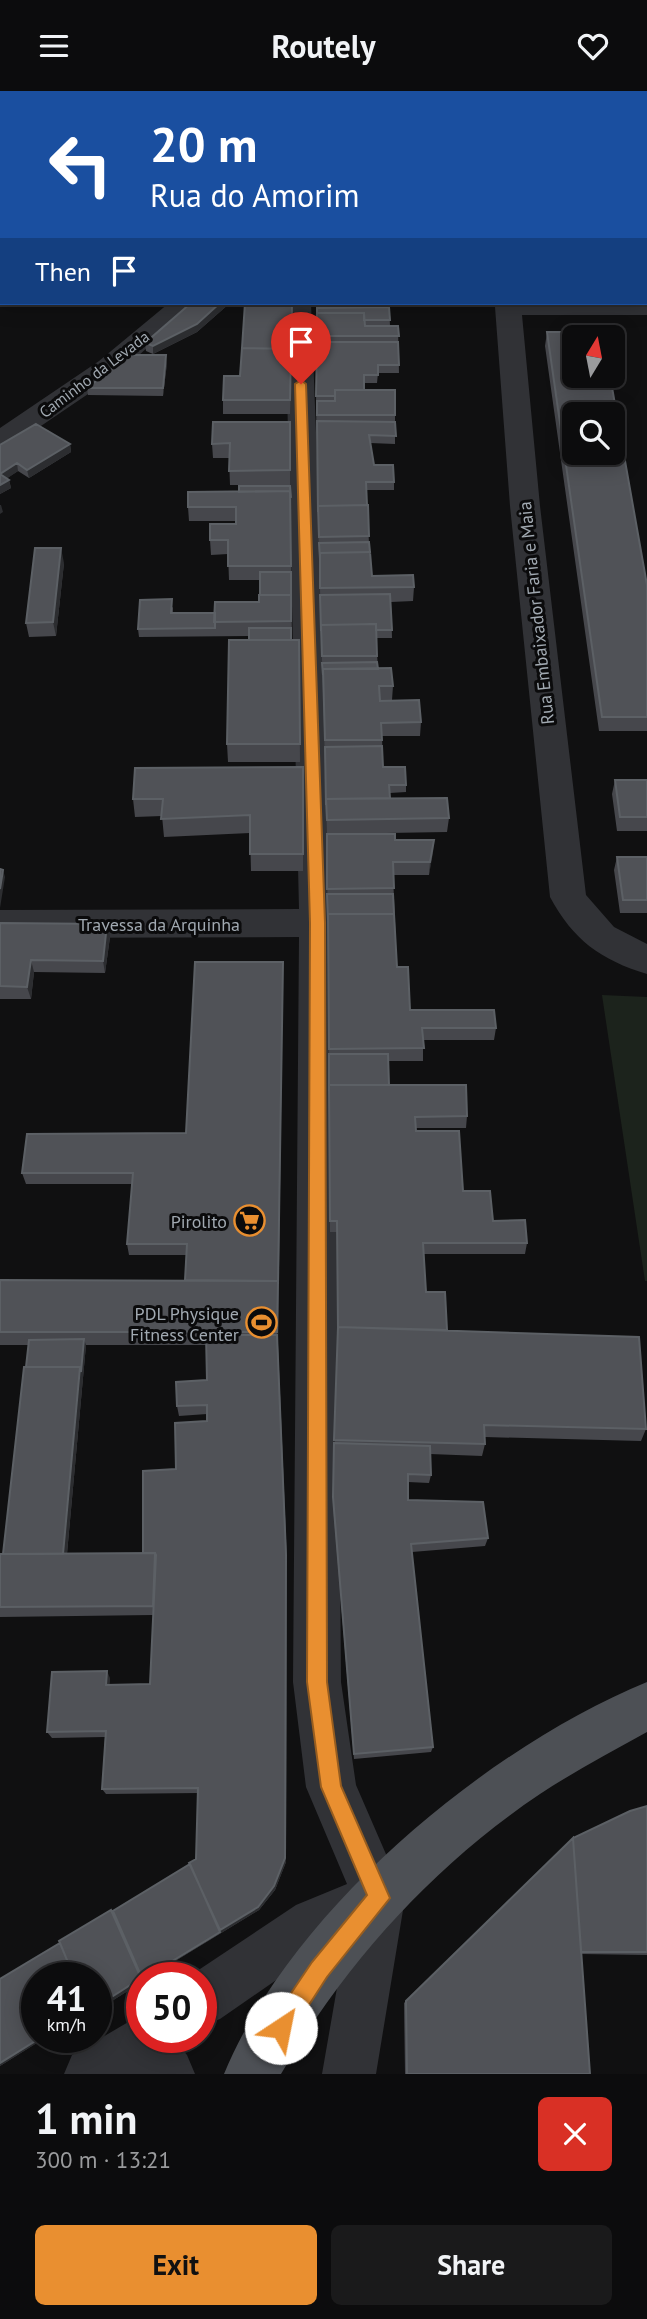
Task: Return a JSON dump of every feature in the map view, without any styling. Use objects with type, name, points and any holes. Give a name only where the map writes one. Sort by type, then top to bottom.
[{"type":"main road","points":[[251,2074],[319,1970],[379,1898],[452,1828],[522,1777],[647,1706]]},
{"type":"street","name":"Caminho da Levada","points":[[0,441],[109,367],[182,305]]},
{"type":"street","points":[[298,305],[317,923],[317,1682],[331,1787],[379,1898],[349,2074]]},
{"type":"street","points":[[508,305],[647,307]]},
{"type":"street","name":"Rua Embaixador Faria e Maia","points":[[508,305],[525,506],[568,897],[580,919],[599,937],[631,955],[647,958]]},
{"type":"street","name":"Travessa da Arquinha","points":[[0,924],[317,923]]},
{"type":"street","points":[[217,1989],[314,1923],[379,1898]]},
{"type":"street","points":[[91,2074],[150,2053]]},
{"type":"shaded area","points":[[602,995],[647,997],[647,1281],[645,1281]]},
{"type":"building","points":[[189,305],[218,305],[197,324],[153,346],[145,343]]},
{"type":"building","points":[[245,305],[292,305],[291,355],[291,349],[242,348]]},
{"type":"building","points":[[389,307],[390,320],[364,320],[364,313],[317,313],[317,308]]},
{"type":"building","points":[[317,313],[364,313],[365,326],[398,326],[399,336],[316,336]]},
{"type":"building","points":[[547,332],[562,332],[562,389],[612,389],[615,402],[562,402],[562,437]]},
{"type":"building","points":[[317,342],[398,342],[399,365],[378,365],[378,375],[364,375],[364,390],[335,390],[335,396],[316,396]]},
{"type":"building","points":[[242,348],[291,349],[290,400],[223,400],[224,376],[240,376]]},
{"type":"building","points":[[130,355],[166,355],[163,388],[87,388]]},
{"type":"building","points":[[335,390],[395,390],[395,415],[317,415],[317,401],[335,401]]},
{"type":"building","points":[[317,421],[395,422],[396,436],[369,435],[374,465],[393,465],[394,482],[366,482],[367,505],[318,506],[318,512]]},
{"type":"building","points":[[213,422],[290,422],[290,470],[229,471],[230,443],[212,444]]},
{"type":"building","points":[[36,424],[70,444],[27,470],[17,463],[0,474],[0,445]]},
{"type":"building","points":[[625,461],[647,585],[647,717],[602,717],[566,465],[625,465]]},
{"type":"building","points":[[0,474],[9,480],[0,485]]},
{"type":"building","points":[[239,486],[290,486],[291,498],[290,491],[239,492]]},
{"type":"building","points":[[290,491],[291,566],[228,566],[228,540],[210,540],[210,524],[236,524],[236,507],[188,507],[188,492]]},
{"type":"building","points":[[368,505],[369,536],[319,537],[318,506]]},
{"type":"building","points":[[369,542],[370,552],[320,553],[320,559],[319,543]]},
{"type":"building","points":[[35,548],[61,548],[53,622],[26,623]]},
{"type":"building","points":[[370,552],[372,576],[413,575],[414,587],[320,588],[320,553]]},
{"type":"building","points":[[260,572],[291,572],[291,595],[260,595]]},
{"type":"building","points":[[390,594],[392,630],[376,630],[376,624],[321,625],[321,631],[320,595]]},
{"type":"building","points":[[259,595],[291,595],[291,621],[214,622],[215,602],[259,602]]},
{"type":"building","points":[[172,599],[171,613],[215,613],[215,628],[138,629],[140,600]]},
{"type":"building","points":[[376,624],[377,656],[322,656],[321,625]]},
{"type":"building","points":[[249,628],[291,628],[291,640],[249,640]]},
{"type":"building","points":[[229,640],[299,640],[300,744],[227,744]]},
{"type":"building","points":[[377,662],[378,669],[323,669],[323,675],[322,663]]},
{"type":"building","points":[[391,668],[393,686],[379,686],[380,701],[419,700],[421,722],[381,723],[382,740],[325,740],[323,669]]},
{"type":"building","points":[[382,746],[383,767],[405,767],[406,785],[389,785],[390,798],[326,799],[326,805],[325,747]]},
{"type":"building","points":[[303,767],[303,854],[250,854],[250,815],[161,819],[163,799],[133,799],[135,768]]},
{"type":"building","points":[[615,780],[647,780],[647,817],[620,817]]},
{"type":"building","points":[[447,798],[449,818],[327,820],[326,799]]},
{"type":"building","points":[[327,834],[395,834],[395,840],[434,840],[430,862],[393,862],[394,888],[327,889]]},
{"type":"building","points":[[617,857],[647,857],[647,900],[623,900]]},
{"type":"building","points":[[327,894],[393,894],[394,914],[328,914],[328,920]]},
{"type":"building","points":[[328,914],[394,914],[397,967],[408,967],[410,1010],[494,1010],[496,1028],[422,1028],[424,1048],[329,1049]]},
{"type":"building","points":[[0,923],[107,924],[103,961],[31,960],[27,987],[0,986]]},
{"type":"building","points":[[195,962],[283,962],[278,1284],[278,1281],[185,1280],[187,1244],[127,1244],[133,1173],[22,1173],[27,1134],[186,1133]]},
{"type":"building","points":[[329,1054],[388,1054],[389,1085],[329,1085]]},
{"type":"building","points":[[329,1085],[466,1085],[467,1116],[415,1117],[416,1131],[459,1131],[463,1191],[490,1191],[493,1221],[525,1220],[527,1243],[423,1243],[426,1292],[445,1292],[447,1330],[338,1329],[337,1221],[330,1221]]},
{"type":"building","points":[[0,1280],[278,1281],[277,1332],[0,1332]]},
{"type":"building","points":[[338,1327],[639,1337],[646,1429],[484,1425],[485,1444],[334,1440]]},
{"type":"building","points":[[206,1335],[277,1335],[286,1555],[285,1858],[274,1886],[258,1907],[220,1930],[189,1863],[196,1859],[198,1788],[102,1789],[106,1731],[47,1732],[52,1672],[107,1671],[106,1685],[150,1684],[156,1555],[143,1553],[143,1471],[176,1469],[175,1423],[207,1421],[207,1405],[177,1406],[176,1382],[207,1380]]},
{"type":"building","points":[[84,1339],[81,1372],[80,1367],[26,1367],[29,1340]]},
{"type":"building","points":[[24,1367],[80,1367],[63,1554],[3,1554]]},
{"type":"building","points":[[334,1443],[430,1446],[431,1475],[408,1474],[408,1500],[483,1502],[488,1538],[411,1544],[433,1747],[354,1754],[333,1497]]},
{"type":"building","points":[[155,1553],[153,1606],[0,1607],[0,1554]]},
{"type":"building","points":[[647,1806],[647,1952],[581,1952],[573,1838],[630,1811]]},
{"type":"building","points":[[573,1838],[590,2074],[407,2074],[406,2001]]},
{"type":"building","points":[[190,1864],[220,1932],[171,1962],[135,1962],[113,1911]]},
{"type":"building","points":[[111,1910],[134,1962],[126,1962],[126,1988],[112,1997],[112,1962],[68,1962],[59,1941]]},
{"type":"building","points":[[60,1943],[68,1962],[28,1962]]},
{"type":"building","points":[[21,1966],[21,2050],[0,2063],[0,1979]]},
{"type":"place","name":"Pirolito","points":[[250,1221]]},
{"type":"place","name":"PDL Physique Fitness Center","points":[[262,1323]]},
{"type":"route","points":[[281,2028],[319,1970],[379,1898],[331,1787],[317,1682],[317,923],[301,384]]}]
